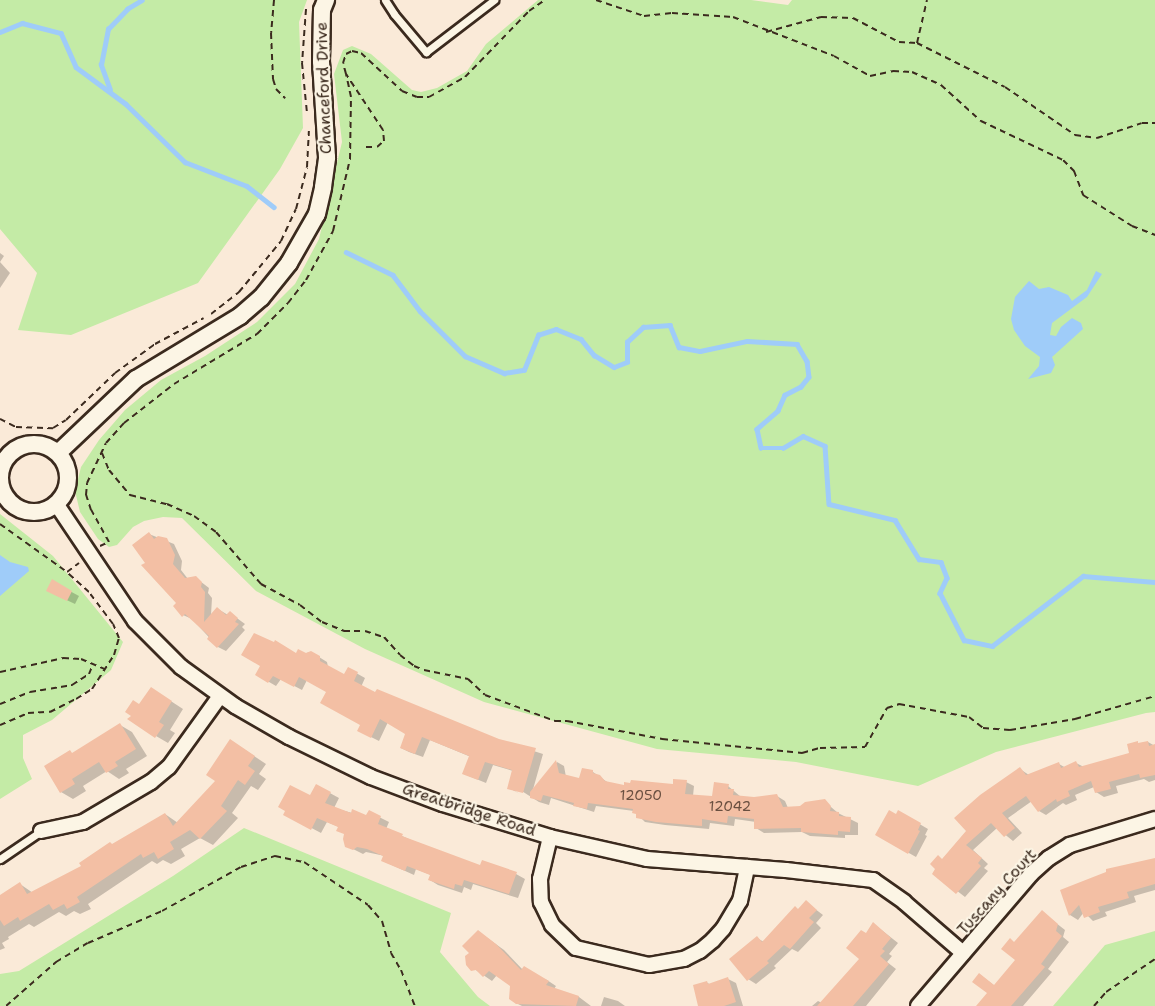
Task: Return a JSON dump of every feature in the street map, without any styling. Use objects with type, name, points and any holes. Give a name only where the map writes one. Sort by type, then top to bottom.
[{"type":"street","name":"Chanceford Drive","points":[[58,453],[136,379],[240,316],[261,298],[289,263],[317,214],[323,187],[327,157],[321,61],[322,10],[326,0]]},
{"type":"street","points":[[29,444],[50,447],[58,453],[69,475],[65,495],[57,505],[40,512],[28,512],[16,508],[6,498],[1,487],[1,470],[5,451],[29,444]]},
{"type":"street","name":"Greatbridge Road","points":[[57,505],[135,621],[181,667],[220,696],[289,737],[371,777],[443,804],[550,837],[647,859],[873,880],[904,902],[963,953]]},
{"type":"street","points":[[41,831],[83,822],[151,782],[169,767],[220,696]]},
{"type":"street","name":"Tuscany Court","points":[[918,1006],[1031,874],[1049,858],[1070,845],[1155,819]]},
{"type":"street","points":[[550,837],[540,879],[541,902],[552,925],[576,948],[649,965],[667,964],[684,958],[700,951],[713,940],[723,929],[740,901],[747,867]]},
{"type":"lane","points":[[386,0],[393,14],[426,52],[494,0]]},
{"type":"lane","points":[[0,859],[41,831]]},
{"type":"path","points":[[274,0],[271,33],[273,79],[276,89],[285,98]]},
{"type":"path","points":[[308,0],[303,22],[302,63],[308,120]]},
{"type":"path","points":[[66,572],[109,542],[91,510],[86,495],[87,483],[112,436],[142,408],[174,384],[256,334],[288,303],[306,280],[333,231],[346,182],[352,126],[351,97],[343,63],[346,54],[352,51],[361,53],[402,91],[417,97],[429,97],[465,77],[529,11],[545,0]]},
{"type":"path","points":[[596,0],[644,16],[672,13],[733,17],[766,32],[834,56],[870,76],[893,71],[912,72],[941,85],[981,121],[1063,160],[1074,171],[1083,195],[1132,226],[1155,235]]},
{"type":"path","points":[[917,43],[927,0]]},
{"type":"path","points":[[766,32],[821,17],[853,18],[899,42],[917,43],[1005,87],[1075,135],[1097,138],[1142,123],[1155,123]]},
{"type":"path","points":[[346,74],[383,130],[384,141],[377,147],[366,147]]},
{"type":"path","points":[[0,419],[16,427],[53,428],[66,420],[123,367],[155,344],[210,315],[239,292],[281,241],[296,210],[307,167],[309,129]]},
{"type":"path","points":[[102,453],[109,470],[130,495],[167,504],[194,516],[216,532],[261,584],[300,604],[322,622],[344,631],[365,631],[384,636],[400,655],[414,666],[468,679],[485,695],[555,721],[567,720],[662,739],[802,753],[820,748],[865,747],[887,708],[898,704],[969,717],[982,728],[1010,730],[1075,719],[1155,696]]},
{"type":"path","points":[[0,524],[66,572],[100,605],[119,638],[114,655],[92,689],[50,712],[28,713],[0,725]]},
{"type":"path","points":[[0,672],[63,658],[81,659],[105,669]]},
{"type":"path","points":[[0,704],[30,692],[72,686],[89,674],[93,664]]},
{"type":"path","points":[[6,1006],[56,962],[88,943],[162,911],[241,867],[275,856],[304,862],[368,905],[382,921],[391,953],[402,970],[415,1006]]},
{"type":"path","points":[[1094,1006],[1106,992],[1155,959]]},
{"type":"green space","points":[[0,0],[307,0],[299,22],[303,128],[280,169],[198,283],[71,335],[18,330],[37,273],[0,229]]},
{"type":"green space","points":[[538,0],[751,0],[788,5],[792,0],[1155,0],[1155,712],[996,752],[918,786],[796,762],[657,749],[484,702],[365,649],[256,591],[182,518],[163,517],[144,521],[133,527],[117,545],[109,547],[98,539],[80,512],[75,491],[81,467],[99,440],[125,410],[161,380],[205,356],[257,322],[295,284],[319,239],[342,142],[334,74],[343,50],[352,46],[371,54],[412,90],[421,92],[437,88],[467,71],[486,44]]},
{"type":"green space","points":[[0,514],[53,556],[123,642],[111,670],[52,720],[23,735],[23,758],[32,779],[0,799]]},
{"type":"green space","points":[[244,828],[451,913],[440,952],[478,997],[490,1006],[0,1006],[0,974],[19,971],[173,876]]},
{"type":"green space","points":[[1155,931],[1155,1006],[1053,1006],[1105,945]]},
{"type":"water","points":[[1096,271],[1102,274],[1087,297],[1052,323],[1050,335],[1056,336],[1061,327],[1072,318],[1081,323],[1083,329],[1052,357],[1055,365],[1051,373],[1028,379],[1039,366],[1040,357],[1025,346],[1014,330],[1011,319],[1015,297],[1029,281],[1039,289],[1049,287],[1068,295],[1072,301],[1087,290]]},
{"type":"water","points":[[0,555],[10,562],[28,567],[29,571],[0,596]]},
{"type":"building","points":[[149,532],[154,539],[158,536],[167,538],[175,555],[173,564],[185,578],[196,576],[202,582],[201,587],[205,592],[204,622],[217,607],[226,615],[230,611],[238,618],[235,622],[239,624],[217,648],[207,639],[209,636],[185,614],[182,617],[173,606],[176,603],[141,565],[145,563],[132,545]]},
{"type":"building","points":[[52,579],[72,591],[67,601],[46,591]]},
{"type":"building","points":[[254,633],[274,642],[275,640],[296,653],[298,649],[306,653],[311,651],[320,656],[320,661],[344,674],[348,667],[358,672],[354,681],[375,692],[377,689],[499,739],[536,748],[523,793],[507,789],[512,770],[485,762],[478,780],[462,774],[469,756],[422,737],[415,754],[400,748],[405,734],[380,719],[371,738],[357,731],[360,725],[320,703],[326,692],[299,677],[294,687],[273,676],[268,683],[255,675],[260,666],[241,655]]},
{"type":"building","points":[[151,687],[172,701],[159,722],[164,725],[155,738],[127,719],[131,716],[125,712],[133,700],[139,704]]},
{"type":"building","points":[[120,723],[136,749],[115,762],[118,766],[106,773],[99,762],[72,779],[75,784],[60,793],[44,766],[70,750],[72,753]]},
{"type":"building","points":[[230,739],[255,756],[248,766],[255,771],[245,785],[238,780],[221,806],[227,811],[200,839],[190,830],[170,842],[174,849],[158,859],[154,852],[143,858],[141,854],[77,897],[80,902],[67,909],[64,904],[53,910],[49,904],[20,921],[18,917],[4,926],[0,920],[0,895],[20,882],[27,894],[81,866],[79,863],[110,842],[112,844],[165,813],[173,826],[215,781],[206,775]]},
{"type":"building","points":[[1138,741],[1138,743],[1148,741],[1149,746],[1155,744],[1155,775],[1140,778],[1139,774],[1109,782],[1111,789],[1095,793],[1091,781],[1068,791],[1070,796],[1057,802],[1056,799],[1038,812],[1026,796],[1002,813],[1015,828],[1004,837],[991,823],[966,845],[982,858],[978,863],[981,866],[956,894],[932,874],[935,869],[930,864],[938,855],[942,859],[966,831],[954,818],[980,795],[1020,767],[1026,775],[1059,762],[1061,768],[1076,761],[1079,767],[1129,753],[1127,744]]},
{"type":"building","points":[[556,760],[559,773],[579,778],[582,768],[593,770],[593,773],[600,775],[605,781],[624,785],[624,782],[630,783],[631,780],[673,784],[673,779],[687,780],[685,794],[712,796],[714,782],[729,784],[728,789],[734,789],[733,795],[754,797],[777,794],[783,807],[800,806],[805,802],[825,799],[831,806],[830,811],[839,812],[839,816],[851,817],[850,832],[838,831],[838,835],[801,832],[801,828],[754,829],[754,819],[728,816],[727,823],[702,819],[702,826],[656,822],[636,818],[636,814],[632,813],[633,809],[588,803],[587,809],[543,795],[541,801],[530,798],[530,792]]},
{"type":"building","points":[[316,784],[331,792],[325,803],[351,813],[352,809],[366,815],[369,810],[381,816],[378,824],[403,834],[402,836],[480,865],[482,860],[517,872],[509,894],[464,880],[462,886],[455,884],[454,889],[428,880],[430,875],[407,866],[405,871],[381,861],[383,856],[367,849],[357,847],[353,850],[345,847],[344,834],[336,831],[338,827],[317,818],[311,830],[283,815],[285,811],[278,807],[290,785],[310,795]]},
{"type":"building","points":[[889,810],[896,814],[898,810],[921,823],[918,830],[920,831],[908,854],[875,835]]},
{"type":"building","points":[[1155,858],[1155,884],[1127,892],[1129,898],[1098,907],[1100,912],[1084,918],[1079,905],[1069,916],[1060,890],[1106,872],[1106,869]]},
{"type":"building","points":[[806,900],[817,910],[809,918],[814,922],[790,949],[784,945],[767,961],[769,963],[747,981],[729,959],[757,936],[762,942],[795,906],[798,909]]},
{"type":"building","points":[[1042,910],[1058,924],[1056,931],[1062,936],[1041,964],[1045,967],[1011,1006],[976,1006],[987,993],[972,982],[979,973],[994,985],[1015,960],[1001,949],[1010,938],[1014,942]]},
{"type":"building","points":[[873,922],[891,938],[882,949],[885,951],[880,956],[889,964],[853,1006],[817,1006],[859,959],[846,948],[861,930],[866,933]]},
{"type":"building","points":[[478,930],[496,944],[521,970],[524,966],[549,981],[546,985],[579,996],[576,1006],[516,1004],[509,999],[510,986],[489,971],[483,977],[476,970],[471,971],[466,965],[465,956],[469,953],[462,946]]},
{"type":"building","points":[[728,977],[736,1002],[724,1006],[698,1006],[693,985],[707,981],[708,984]]},
{"type":"waterway","points":[[110,90],[101,65],[108,29],[127,9],[142,0]]},
{"type":"waterway","points":[[0,32],[22,23],[61,33],[76,67],[126,104],[185,162],[247,186],[274,207]]},
{"type":"waterway","points":[[346,252],[393,275],[420,311],[465,356],[504,373],[524,370],[538,335],[556,329],[581,339],[594,355],[614,367],[627,362],[627,342],[643,327],[670,325],[679,347],[700,351],[747,341],[797,344],[807,361],[809,377],[801,387],[785,395],[778,411],[757,429],[761,448],[783,448],[803,436],[825,446],[829,504],[895,520],[919,559],[941,562],[947,578],[940,593],[964,640],[992,646],[1083,576],[1155,582]]}]
